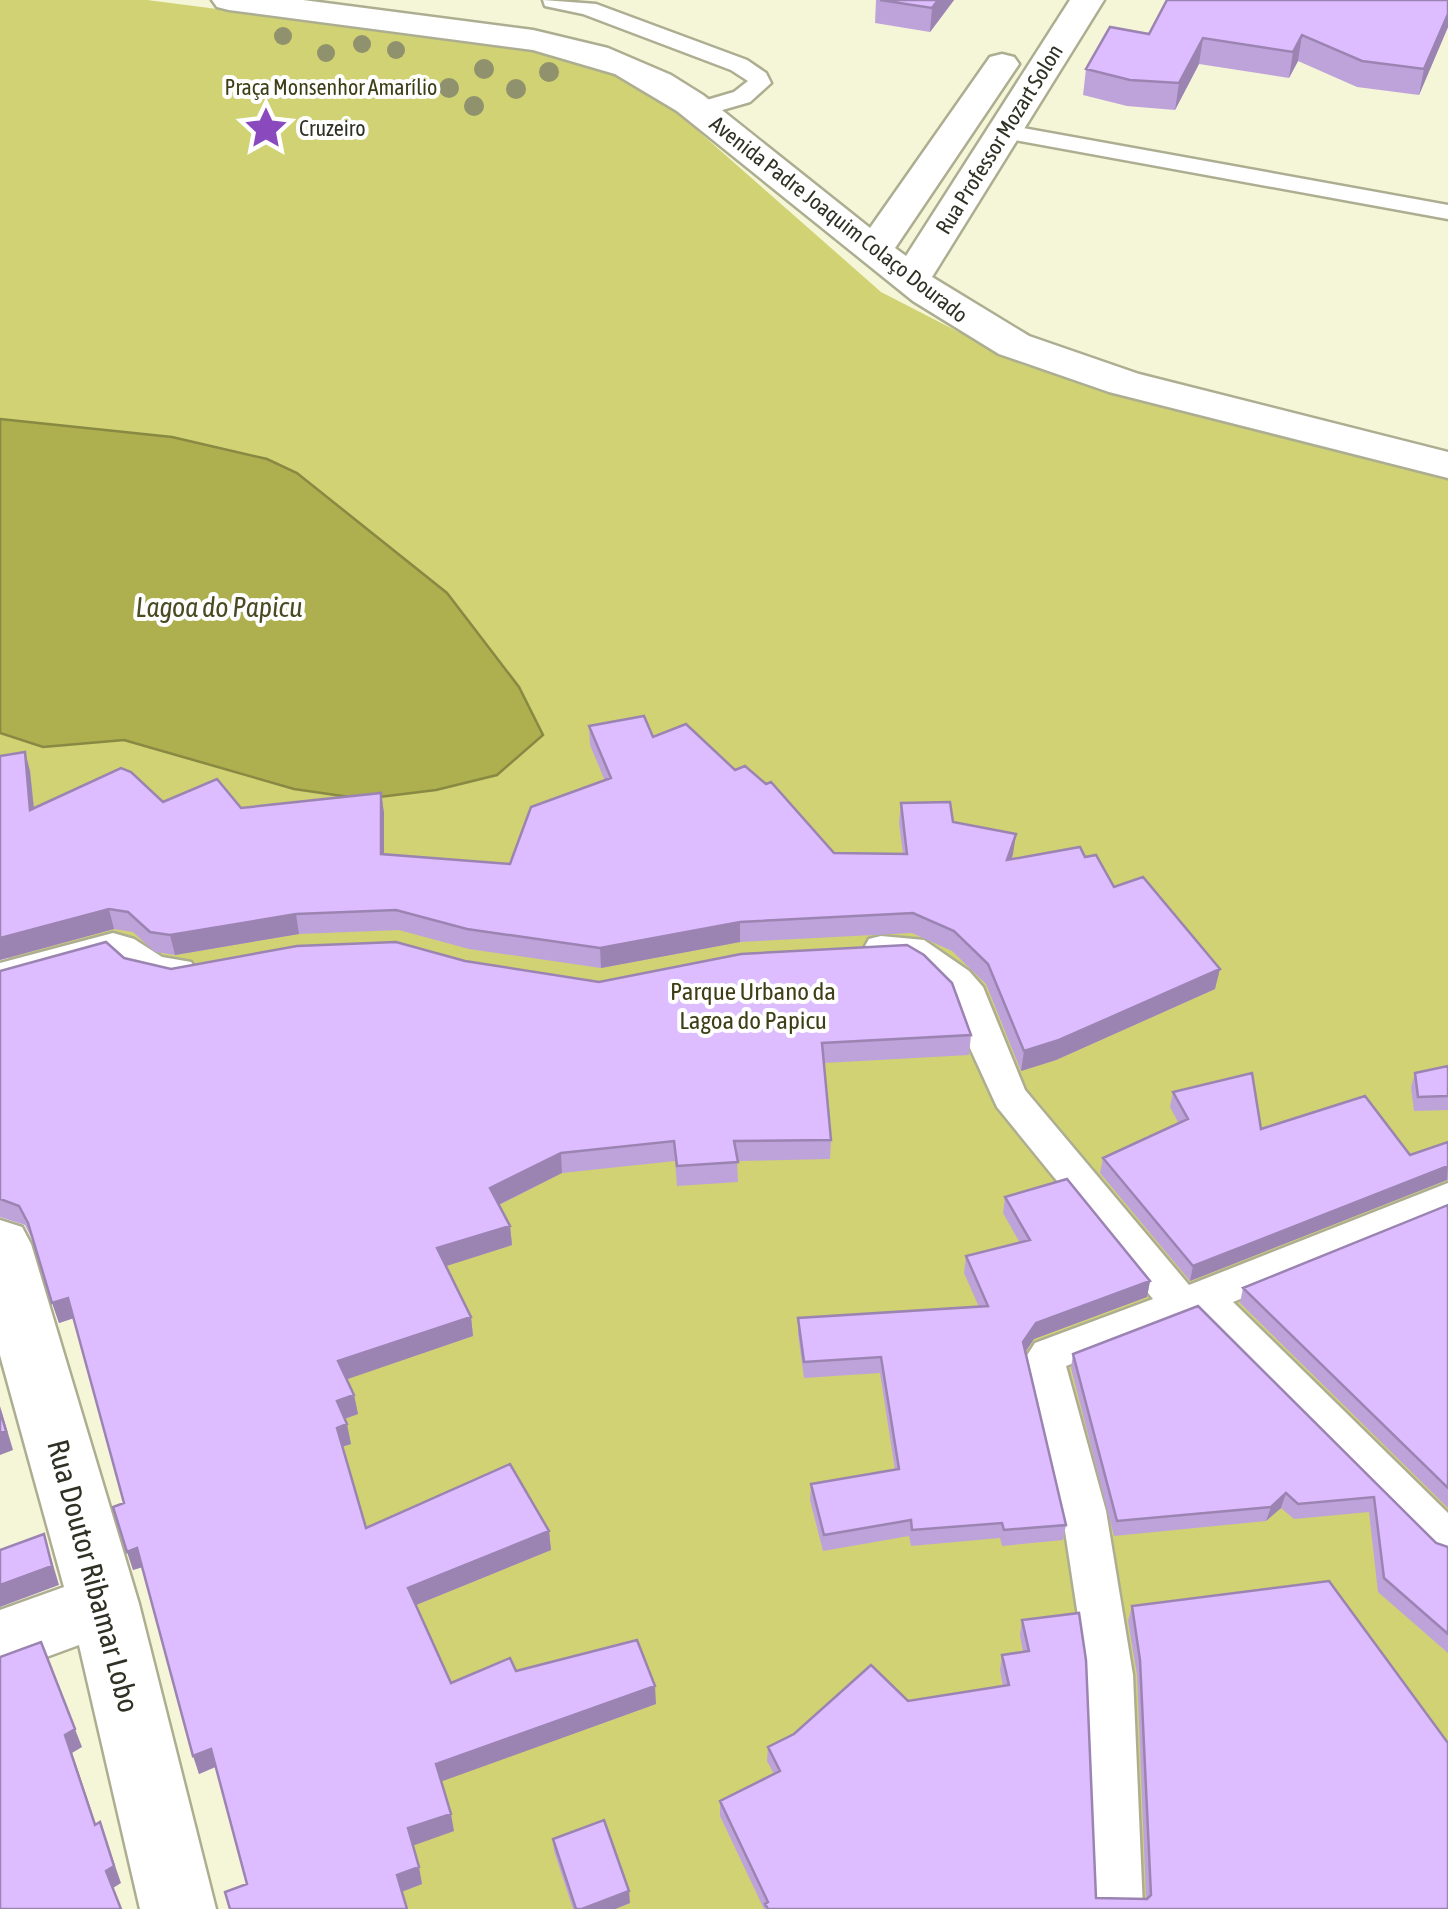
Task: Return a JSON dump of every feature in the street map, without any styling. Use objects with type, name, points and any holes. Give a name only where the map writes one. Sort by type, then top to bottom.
[{"type":"street","name":"Avenida Padre Joaquim Colaço Dourado","points":[[229,0],[517,37],[624,64],[652,76],[911,280],[984,329],[1050,359],[1157,393],[1448,465]]},
{"type":"street","name":"Rua Professor Mozart Solon","points":[[911,280],[1087,0]]},
{"type":"street","points":[[517,37],[553,1]]},
{"type":"street","name":"Rua Professor Mozart Solon","points":[[874,251],[1024,32]]},
{"type":"street","name":"Rua Doutor Ribamar Lobo","points":[[0,1244],[104,1604],[178,1909]]},
{"type":"street","points":[[0,1642],[104,1604]]},
{"type":"lane","points":[[553,1],[588,9],[739,65],[758,78],[760,84],[753,90],[698,110]]},
{"type":"lane","points":[[1002,131],[1448,212]]},
{"type":"lane","points":[[0,976],[113,945],[120,945],[142,965],[158,970],[207,967]]},
{"type":"lane","points":[[851,950],[912,949],[956,980],[970,996],[977,1024],[1010,1098],[1145,1266],[1252,1351],[1448,1541]]},
{"type":"lane","points":[[1119,1909],[1110,1676],[1084,1511],[1044,1360],[1069,1345],[1448,1198]]},
{"type":"green space","name":"Parque Urbano da Lagoa do Papicu","points":[[0,0],[147,0],[516,47],[592,67],[663,100],[881,292],[1023,365],[1448,479],[1448,1909],[294,1909],[17,964],[0,951]]},
{"type":"water","name":"Lagoa do Papicu","points":[[0,419],[172,437],[267,459],[297,473],[447,593],[519,687],[543,735],[497,775],[436,790],[363,799],[294,789],[124,740],[43,747],[0,733]]},
{"type":"building","points":[[880,0],[938,0],[932,8]]},
{"type":"building","points":[[1167,0],[1448,0],[1448,14],[1424,69],[1362,61],[1302,35],[1293,52],[1203,38],[1179,83],[1130,80],[1086,69],[1110,27],[1149,34]]},
{"type":"building","points":[[644,716],[653,737],[686,724],[735,770],[745,766],[766,784],[771,782],[834,853],[907,854],[901,803],[950,802],[953,822],[1016,834],[1007,860],[1080,847],[1085,857],[1096,855],[1114,887],[1143,877],[1220,969],[1059,1040],[1024,1051],[988,964],[954,931],[913,913],[740,922],[600,948],[467,929],[396,910],[296,914],[170,935],[150,932],[128,912],[109,909],[0,938],[0,756],[25,752],[30,810],[121,768],[131,772],[163,802],[217,779],[241,808],[381,793],[381,854],[510,864],[531,807],[611,778],[589,726]]},
{"type":"building","points":[[106,942],[124,958],[171,969],[297,946],[396,942],[465,961],[599,982],[741,954],[907,945],[924,955],[952,983],[971,1035],[822,1043],[831,1140],[734,1141],[738,1162],[677,1166],[674,1141],[561,1153],[490,1188],[510,1226],[437,1248],[471,1317],[338,1361],[354,1395],[337,1401],[347,1424],[337,1428],[366,1528],[510,1464],[549,1531],[408,1588],[451,1683],[510,1658],[516,1671],[637,1640],[655,1686],[436,1764],[451,1814],[408,1828],[419,1867],[397,1875],[407,1909],[230,1909],[225,1892],[247,1884],[211,1749],[193,1756],[137,1548],[127,1552],[113,1507],[124,1503],[68,1298],[52,1303],[28,1223],[19,1206],[0,1199],[0,971]]},
{"type":"building","points":[[1448,1066],[1448,1096],[1418,1097],[1415,1073]]},
{"type":"building","points":[[1252,1073],[1261,1129],[1365,1096],[1410,1155],[1448,1142],[1448,1166],[1193,1266],[1103,1158],[1188,1119],[1173,1092]]},
{"type":"building","points":[[1067,1179],[1150,1281],[1036,1323],[1023,1342],[1066,1525],[1004,1530],[1002,1523],[912,1530],[911,1520],[824,1535],[811,1484],[899,1469],[881,1357],[804,1362],[798,1318],[988,1306],[966,1256],[1030,1240],[1005,1197]]},
{"type":"building","points":[[1448,1205],[1448,1488],[1243,1288]]},
{"type":"building","points":[[1198,1306],[1436,1543],[1448,1547],[1448,1634],[1384,1578],[1374,1497],[1298,1504],[1286,1493],[1271,1507],[1117,1521],[1073,1354]]},
{"type":"building","points":[[0,1411],[6,1431],[0,1433]]},
{"type":"building","points":[[44,1534],[52,1566],[0,1585],[0,1550]]},
{"type":"building","points":[[1329,1581],[1448,1743],[1448,1909],[768,1909],[765,1904],[768,1902],[720,1801],[780,1771],[768,1747],[794,1734],[871,1665],[908,1701],[1009,1685],[1002,1655],[1029,1651],[1022,1620],[1079,1613],[1086,1660],[1096,1898],[1147,1899],[1151,1895],[1140,1660],[1132,1606]]},
{"type":"building","points":[[41,1642],[75,1729],[65,1735],[95,1825],[100,1822],[114,1866],[106,1871],[121,1909],[0,1909],[0,1657]]},
{"type":"building","points":[[604,1820],[629,1891],[576,1909],[553,1839]]},
{"type":"place","name":"Cruzeiro","points":[[266,128]]},
{"type":"park label","name":"Praça Monsenhor Amarílio","points":[[331,87]]}]
